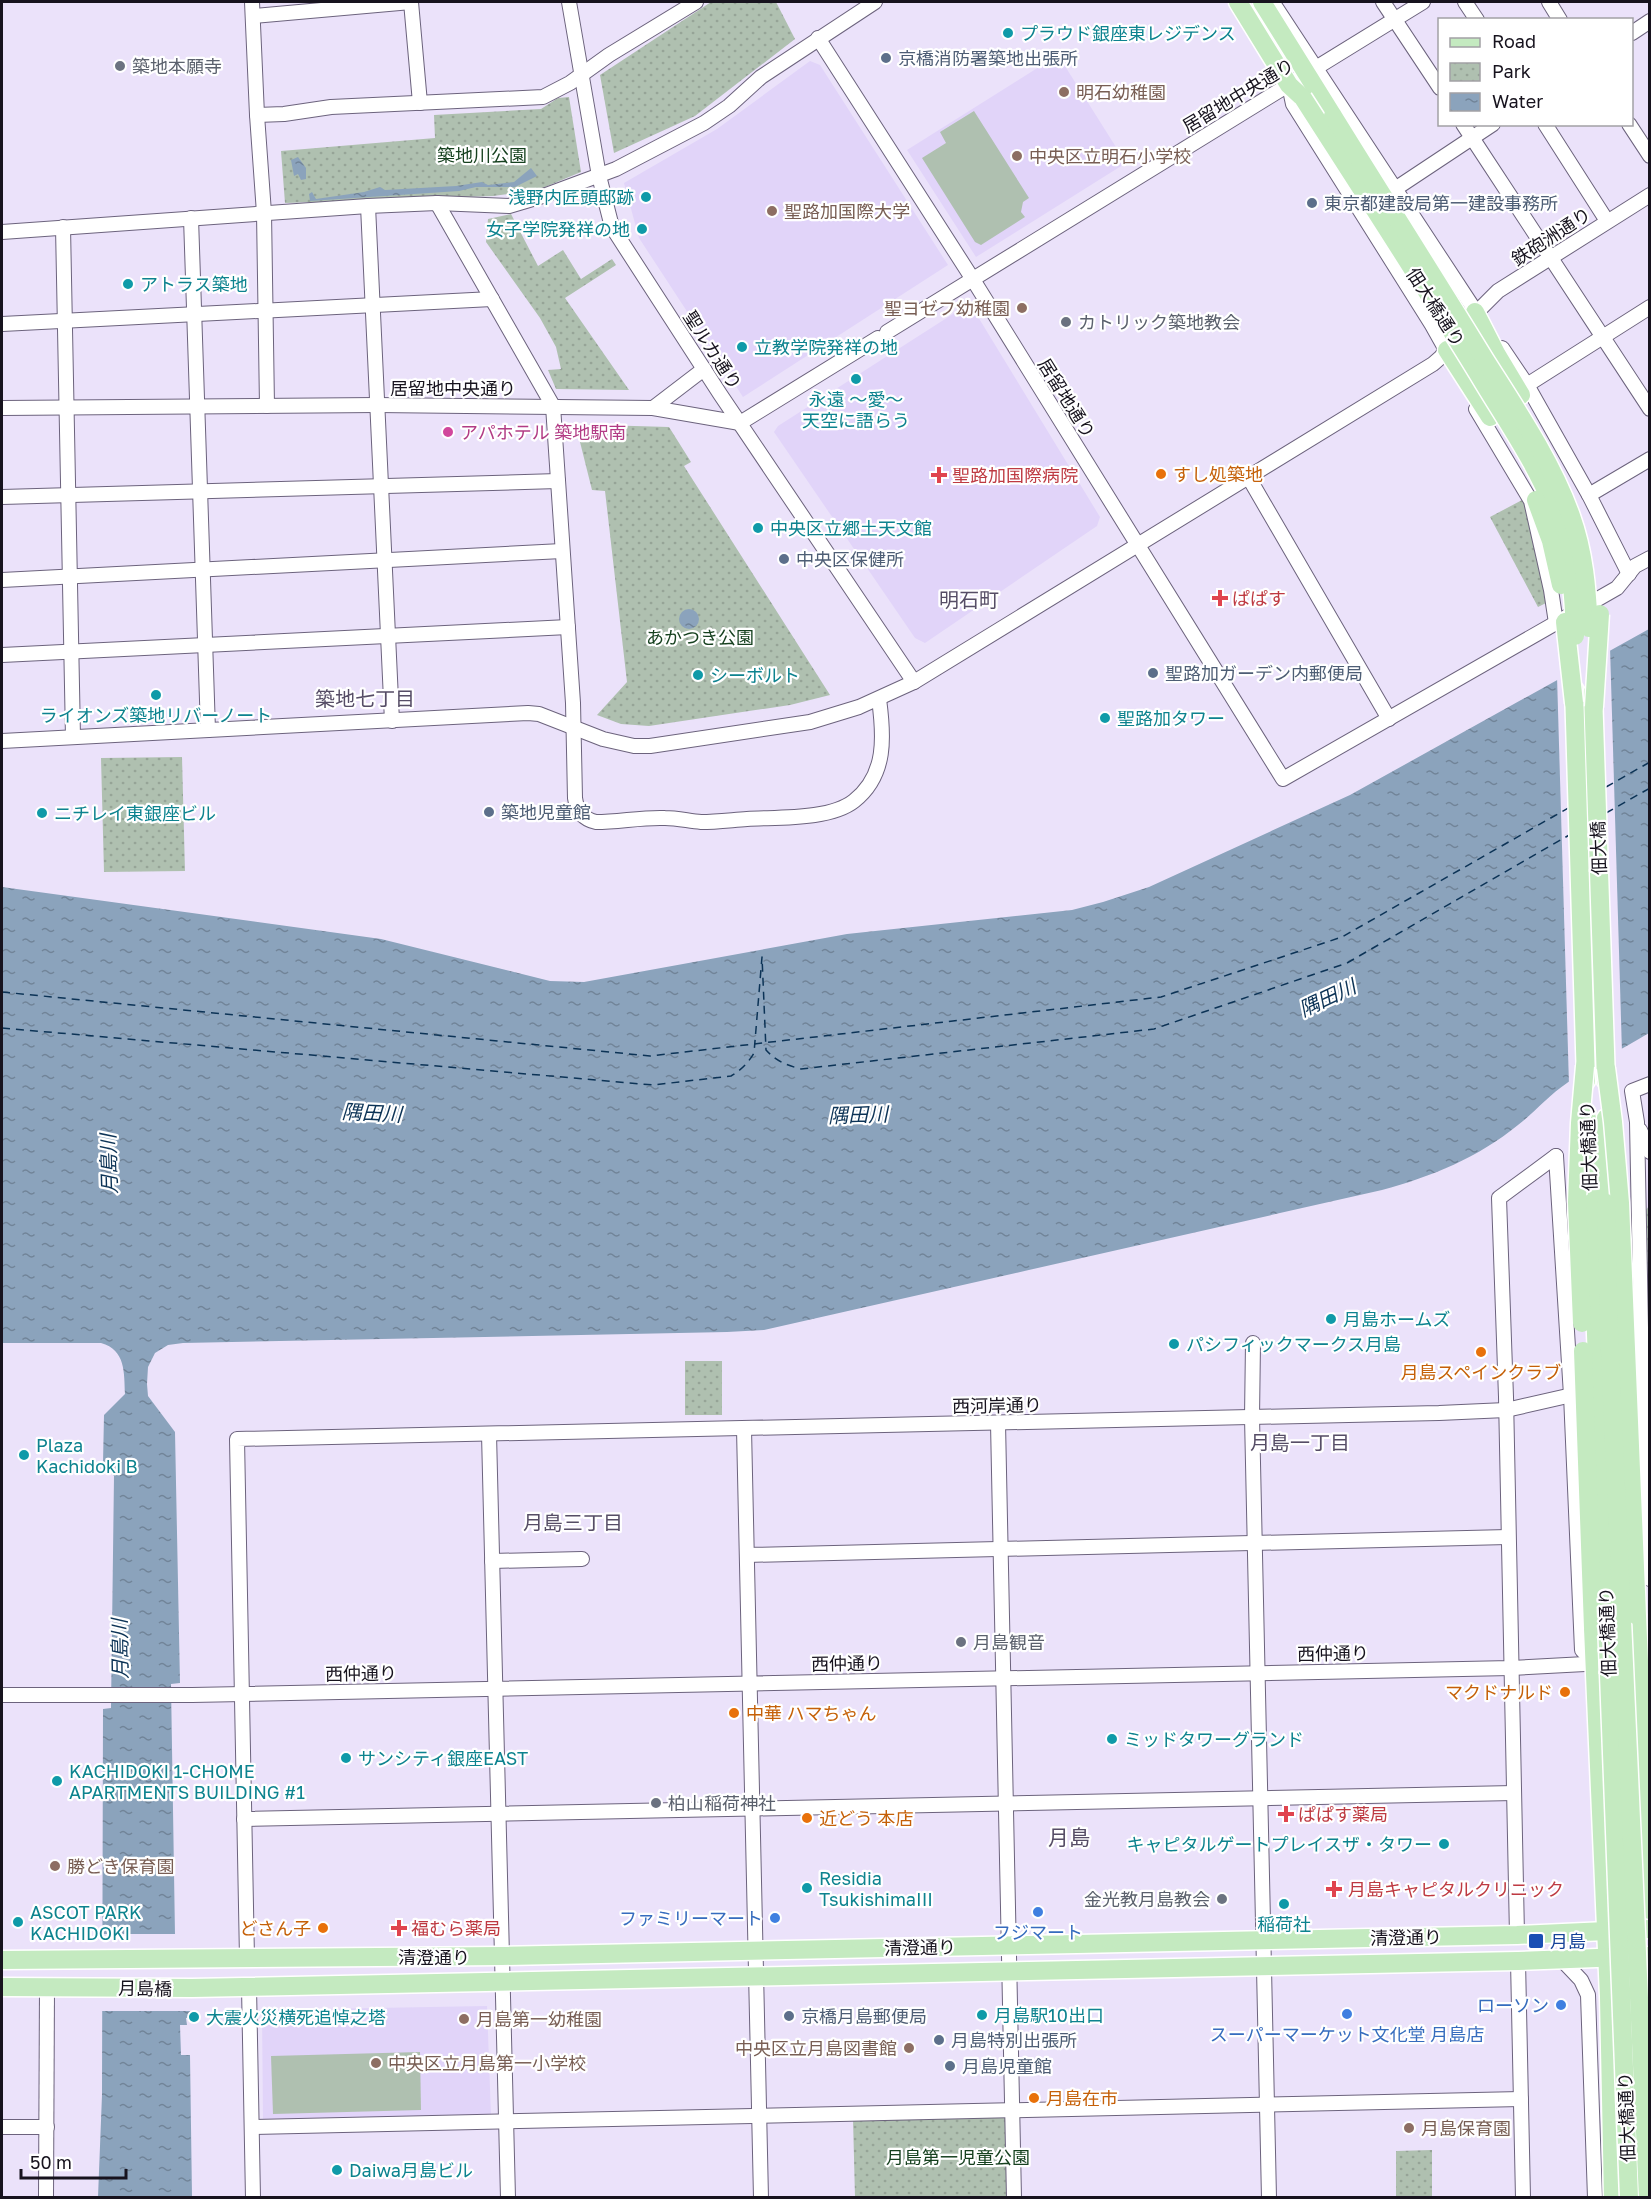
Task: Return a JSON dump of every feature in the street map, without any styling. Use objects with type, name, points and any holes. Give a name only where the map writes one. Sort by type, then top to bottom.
[{"type":"main road","name":"佃大橋通り","points":[[1238,2],[1289,85],[1303,98],[1467,355],[1545,489],[1568,554],[1582,632]]},
{"type":"main road","name":"佃大橋通り","points":[[1262,2],[1312,72],[1333,116],[1505,392],[1557,483],[1571,517],[1587,583],[1582,632]]},
{"type":"main road","points":[[1475,312],[1497,355],[1524,390],[1582,513],[1593,550],[1600,616],[1594,707]]},
{"type":"main road","points":[[1447,350],[1490,417],[1541,510],[1560,574],[1574,703]]},
{"type":"main road","name":"佃大橋","points":[[1582,632],[1574,703],[1585,1066]]},
{"type":"main road","name":"佃大橋","points":[[1582,632],[1594,707],[1605,1068]]},
{"type":"main road","name":"佃大橋通り","points":[[1585,1066],[1629,2198]]},
{"type":"main road","points":[[1585,1066],[1577,1202],[1609,1997],[1613,2198]]},
{"type":"main road","name":"佃大橋通り","points":[[1605,1068],[1609,1331],[1648,2198]]},
{"type":"main road","points":[[1605,1068],[1613,1122],[1620,1203],[1637,1616],[1644,1661],[1650,1910]]},
{"type":"main road","name":"清澄通り","points":[[190,1958],[502,1956],[1010,1945],[1264,1932],[1517,1935],[1650,1929]]},
{"type":"main road","name":"清澄通り","points":[[192,1988],[1518,1961],[1650,1956]]},
{"type":"main road","name":"月島橋","points":[[2,1960],[190,1958]]},
{"type":"main road","points":[[2,1987],[48,1987]]},
{"type":"main road","name":"月島橋","points":[[48,1987],[192,1988]]},
{"type":"street","points":[[252,2],[264,213],[267,406]]},
{"type":"street","points":[[253,16],[411,2],[420,103]]},
{"type":"street","name":"聖ルカ通り","points":[[569,2],[599,176],[612,227],[704,369],[914,682]]},
{"type":"street","points":[[257,115],[284,114],[331,107],[543,97],[696,2]]},
{"type":"street","points":[[2,232],[368,206],[437,203],[509,206],[616,169],[704,123],[729,106],[761,77],[875,2]]},
{"type":"street","points":[[1272,2],[1312,72],[1395,189],[1475,312]]},
{"type":"street","points":[[1383,2],[1438,85]]},
{"type":"street","name":"居留地中央通り","points":[[2,408],[378,405],[653,408],[740,423],[1423,2]]},
{"type":"street","points":[[1465,2],[1476,18]]},
{"type":"street","points":[[1549,2],[1559,18]]},
{"type":"street","points":[[1633,32],[1650,21]]},
{"type":"street","name":"居留地通り","points":[[818,38],[972,278],[1283,779],[1389,719]]},
{"type":"street","points":[[1289,85],[1293,104],[1447,350],[1456,374],[1531,501],[1556,623]]},
{"type":"street","points":[[1464,126],[1650,410]]},
{"type":"street","points":[[1395,189],[1490,126]]},
{"type":"street","points":[[1546,126],[1607,221]]},
{"type":"street","points":[[1630,126],[1650,156]]},
{"type":"street","name":"鉄砲洲通り","points":[[2,741],[528,713],[539,714],[620,744],[650,746],[810,722],[879,699],[914,682],[1433,364],[1447,350],[1475,312],[1498,291],[1650,195]]},
{"type":"street","points":[[437,203],[553,406],[574,728],[576,806],[579,812],[589,820],[603,822],[667,818],[703,822],[830,812],[853,802],[873,778],[883,741],[879,699]]},
{"type":"street","points":[[368,206],[392,721]]},
{"type":"street","points":[[191,218],[208,730]]},
{"type":"street","points":[[63,227],[73,736]]},
{"type":"street","points":[[2,324],[492,299]]},
{"type":"street","points":[[1629,574],[1589,495],[1524,390],[1650,307]]},
{"type":"street","points":[[653,408],[704,369]]},
{"type":"street","points":[[1589,495],[1650,459]]},
{"type":"street","points":[[1249,478],[1389,719],[1617,588],[1635,566],[1650,558]]},
{"type":"street","points":[[2,497],[558,481]]},
{"type":"street","points":[[2,580],[562,551]]},
{"type":"street","points":[[2,655],[568,627]]},
{"type":"street","points":[[1650,1084],[1632,1092],[1637,1122],[1647,1383],[1650,1579]]},
{"type":"street","points":[[1637,1122],[1650,1152]]},
{"type":"street","points":[[1517,1935],[1506,1410],[1499,1198],[1556,1156],[1571,1395],[1582,1650],[1594,1663]]},
{"type":"street","points":[[1252,1343],[1269,2198]]},
{"type":"street","name":"西河岸通り","points":[[242,1694],[237,1439],[1506,1410],[1571,1395],[1647,1383]]},
{"type":"street","points":[[998,1423],[1014,2198]]},
{"type":"street","points":[[744,1429],[761,2198]]},
{"type":"street","points":[[489,1434],[508,2198]]},
{"type":"street","points":[[747,1555],[1508,1537]]},
{"type":"street","points":[[492,1561],[582,1559]]},
{"type":"street","points":[[1644,1661],[1650,1634]]},
{"type":"street","name":"西仲通り","points":[[2,1695],[242,1694],[1511,1668],[1644,1661]]},
{"type":"street","points":[[242,1694],[247,1958]]},
{"type":"street","points":[[244,1819],[1514,1793]]},
{"type":"street","points":[[1562,1960],[1581,1980],[1588,1995],[1595,2198]]},
{"type":"street","points":[[1518,1961],[1523,2198]]},
{"type":"street","points":[[46,2198],[48,1987]]},
{"type":"street","points":[[249,1987],[253,2198]]},
{"type":"street","points":[[252,2127],[1521,2099]]},
{"type":"street","points":[[2,2127],[47,2127]]},
{"type":"shaded area","name":"中央区立明石小学校","points":[[1058,55],[1126,163],[976,257],[907,150]]},
{"type":"shaded area","name":"聖路加国際大学","points":[[810,61],[820,65],[948,265],[743,397],[639,238],[624,183],[717,129]]},
{"type":"shaded area","name":"聖路加国際病院","points":[[967,305],[972,307],[1100,517],[1097,526],[925,643],[915,638],[774,432],[778,426]]},
{"type":"shaded area","name":"中央区立月島第一小学校","points":[[487,2006],[491,2116],[263,2120],[262,2010]]},
{"type":"green space","points":[[711,2],[776,2],[795,39],[695,116],[614,153],[600,75]]},
{"type":"green space","name":"築地川公園","points":[[569,97],[581,172],[538,190],[493,196],[285,203],[281,151],[435,138],[434,115],[541,109],[558,98]]},
{"type":"green space","points":[[974,111],[1029,198],[1023,202],[1021,212],[1025,217],[981,245],[975,242],[922,158],[946,143],[940,132]]},
{"type":"green space","points":[[511,214],[538,266],[563,250],[581,279],[612,259],[616,265],[565,298],[629,390],[556,389],[548,370],[561,369],[556,347],[540,318],[486,242],[488,219]]},
{"type":"green space","name":"あかつき公園","points":[[565,424],[669,427],[691,462],[684,466],[830,695],[790,705],[649,726],[621,724],[597,715],[627,682],[605,491],[592,490],[578,434],[566,434]]},
{"type":"green space","points":[[1524,499],[1548,602],[1538,607],[1490,517]]},
{"type":"green space","points":[[182,757],[185,871],[104,872],[101,758]]},
{"type":"green space","points":[[1649,1206],[1650,1345],[1645,1347],[1646,1210]]},
{"type":"green space","points":[[685,1361],[722,1361],[722,1415],[685,1415]]},
{"type":"green space","points":[[420,2052],[421,2110],[273,2114],[271,2056]]},
{"type":"green space","name":"月島第一児童公園","points":[[1007,2116],[1009,2197],[855,2197],[853,2119]]},
{"type":"green space","points":[[1432,2150],[1432,2197],[1396,2197],[1396,2151]]},
{"type":"water","points":[[298,157],[306,168],[306,179],[301,180],[298,174],[294,176],[291,160]]},
{"type":"water","points":[[531,168],[537,176],[515,187],[476,187],[459,191],[310,201],[309,194],[312,192],[316,199],[364,192],[380,187],[385,190],[456,186],[482,182],[488,185],[514,182]]},
{"type":"water","points":[[689,609],[696,612],[699,619],[696,626],[689,629],[682,626],[679,619],[682,612]]},
{"type":"water","points":[[1649,629],[1649,1033],[1577,1076],[1503,1136],[1454,1165],[1382,1190],[764,1330],[183,1343],[168,1345],[155,1353],[148,1367],[148,1396],[175,1432],[180,1683],[171,1684],[175,1935],[188,1935],[191,2017],[186,2018],[187,2025],[180,2025],[181,2055],[190,2055],[192,2197],[98,2197],[102,2095],[103,1709],[111,1708],[114,1476],[103,1463],[104,1415],[125,1394],[124,1378],[119,1357],[109,1346],[101,1343],[2,1343],[2,887],[381,939],[550,981],[584,982],[847,934],[1072,910],[1149,887],[1350,795]]},
{"type":"pier","points":[[1610,647],[1622,1053],[1569,1085],[1557,676]]},
{"type":"pier","points":[[100,1934],[191,1934],[193,2011],[99,2011]]},
{"type":"ferry route","points":[[1606,787],[1650,762]]},
{"type":"ferry route","points":[[1606,813],[1650,788]]},
{"type":"ferry route","points":[[2,992],[650,1056],[1161,997],[1342,937],[1570,807]]},
{"type":"ferry route","points":[[2,1028],[653,1085],[731,1076],[747,1063],[754,1053],[762,957],[766,1050],[782,1062],[801,1069],[1154,1029],[1347,963],[1571,834]]},
{"type":"place","name":"プラウド銀座東レジデンス","points":[[1008,33]]},
{"type":"place","name":"京橋消防署築地出張所","points":[[886,58]]},
{"type":"place","name":"築地本願寺","points":[[120,66]]},
{"type":"place","name":"明石幼稚園","points":[[1064,92]]},
{"type":"place","name":"中央区立明石小学校","points":[[1017,156]]},
{"type":"place","name":"浅野内匠頭邸跡","points":[[646,197]]},
{"type":"place","name":"東京都建設局第一建設事務所","points":[[1312,203]]},
{"type":"place","name":"聖路加国際大学","points":[[772,211]]},
{"type":"place","name":"女子学院発祥の地","points":[[642,229]]},
{"type":"place","name":"アトラス築地","points":[[128,284]]},
{"type":"place","name":"聖ヨゼフ幼稚園","points":[[1022,308]]},
{"type":"place","name":"カトリック築地教会","points":[[1066,322]]},
{"type":"place","name":"立教学院発祥の地","points":[[742,347]]},
{"type":"place","name":"永遠 ～愛～ 天空に語らう","points":[[856,379]]},
{"type":"place","name":"アパホテル 築地駅南","points":[[448,432]]},
{"type":"place","name":"すし処築地","points":[[1161,474]]},
{"type":"place","name":"聖路加国際病院","points":[[939,475]]},
{"type":"place","name":"中央区立郷土天文館","points":[[758,528]]},
{"type":"place","name":"中央区保健所","points":[[784,559]]},
{"type":"place","name":"ぱぱす","points":[[1220,598]]},
{"type":"place","name":"聖路加ガーデン内郵便局","points":[[1153,673]]},
{"type":"place","name":"シーボルト","points":[[698,675]]},
{"type":"place","name":"ライオンズ築地リバーノート","points":[[156,695]]},
{"type":"place","name":"聖路加タワー","points":[[1105,718]]},
{"type":"place","name":"築地児童館","points":[[489,812]]},
{"type":"place","name":"ニチレイ東銀座ビル","points":[[42,813]]},
{"type":"place","name":"月島ホームズ","points":[[1331,1319]]},
{"type":"place","name":"パシフィックマークス月島","points":[[1174,1344]]},
{"type":"place","name":"月島スペインクラブ","points":[[1481,1352]]},
{"type":"place","name":"Plaza Kachidoki B","points":[[24,1455]]},
{"type":"place","name":"月島観音","points":[[961,1642]]},
{"type":"place","name":"マクドナルド","points":[[1565,1692]]},
{"type":"place","name":"中華 ハマちゃん","points":[[734,1713]]},
{"type":"place","name":"ミッドタワーグランド","points":[[1112,1739]]},
{"type":"place","name":"サンシティ銀座EAST","points":[[346,1758]]},
{"type":"place","name":"KACHIDOKI 1-CHOME APARTMENTS BUILDING #1","points":[[57,1781]]},
{"type":"place","name":"柏山稲荷神社","points":[[656,1803]]},
{"type":"place","name":"ぱぱす薬局","points":[[1286,1814]]},
{"type":"place","name":"近どう 本店","points":[[807,1818]]},
{"type":"place","name":"キャピタルゲートプレイスザ・タワー","points":[[1444,1844]]},
{"type":"place","name":"勝どき保育園","points":[[55,1866]]},
{"type":"place","name":"Residia TsukishimaIII","points":[[807,1888]]},
{"type":"place","name":"月島キャピタルクリニック","points":[[1334,1889]]},
{"type":"place","name":"金光教月島教会","points":[[1222,1899]]},
{"type":"place","name":"稲荷社","points":[[1284,1904]]},
{"type":"place","name":"フジマート","points":[[1038,1912]]},
{"type":"place","name":"ファミリーマート","points":[[775,1918]]},
{"type":"place","name":"ASCOT PARK KACHIDOKI","points":[[18,1922]]},
{"type":"place","name":"どさん子","points":[[323,1928]]},
{"type":"place","name":"福むら薬局","points":[[399,1928]]},
{"type":"place","name":"月島","points":[[1536,1941]]},
{"type":"place","name":"ローソン","points":[[1561,2005]]},
{"type":"place","name":"スーパーマーケット文化堂 月島店","points":[[1347,2014]]},
{"type":"place","name":"月島駅10出口","points":[[982,2015]]},
{"type":"place","name":"京橋月島郵便局","points":[[789,2016]]},
{"type":"place","name":"大震火災横死追悼之塔","points":[[194,2017]]},
{"type":"place","name":"月島第一幼稚園","points":[[464,2019]]},
{"type":"place","name":"月島特別出張所","points":[[939,2040]]},
{"type":"place","name":"中央区立月島図書館","points":[[909,2048]]},
{"type":"place","name":"中央区立月島第一小学校","points":[[376,2063]]},
{"type":"place","name":"月島児童館","points":[[950,2066]]},
{"type":"place","name":"月島在市","points":[[1034,2098]]},
{"type":"place","name":"月島保育園","points":[[1409,2128]]},
{"type":"place","name":"Daiwa月島ビル","points":[[337,2170]]},
{"type":"district","name":"明石町","points":[[969,599]]},
{"type":"district","name":"築地七丁目","points":[[365,698]]},
{"type":"district","name":"月島一丁目","points":[[1300,1442]]},
{"type":"district","name":"月島三丁目","points":[[573,1522]]},
{"type":"district","name":"月島","points":[[1069,1837]]},
{"type":"water label","name":"隅田川","points":[[1327,997]]},
{"type":"water label","name":"隅田川","points":[[372,1112]]},
{"type":"water label","name":"隅田川","points":[[858,1114]]},
{"type":"water label","name":"月島川","points":[[108,1164]]},
{"type":"water label","name":"月島川","points":[[119,1649]]}]
